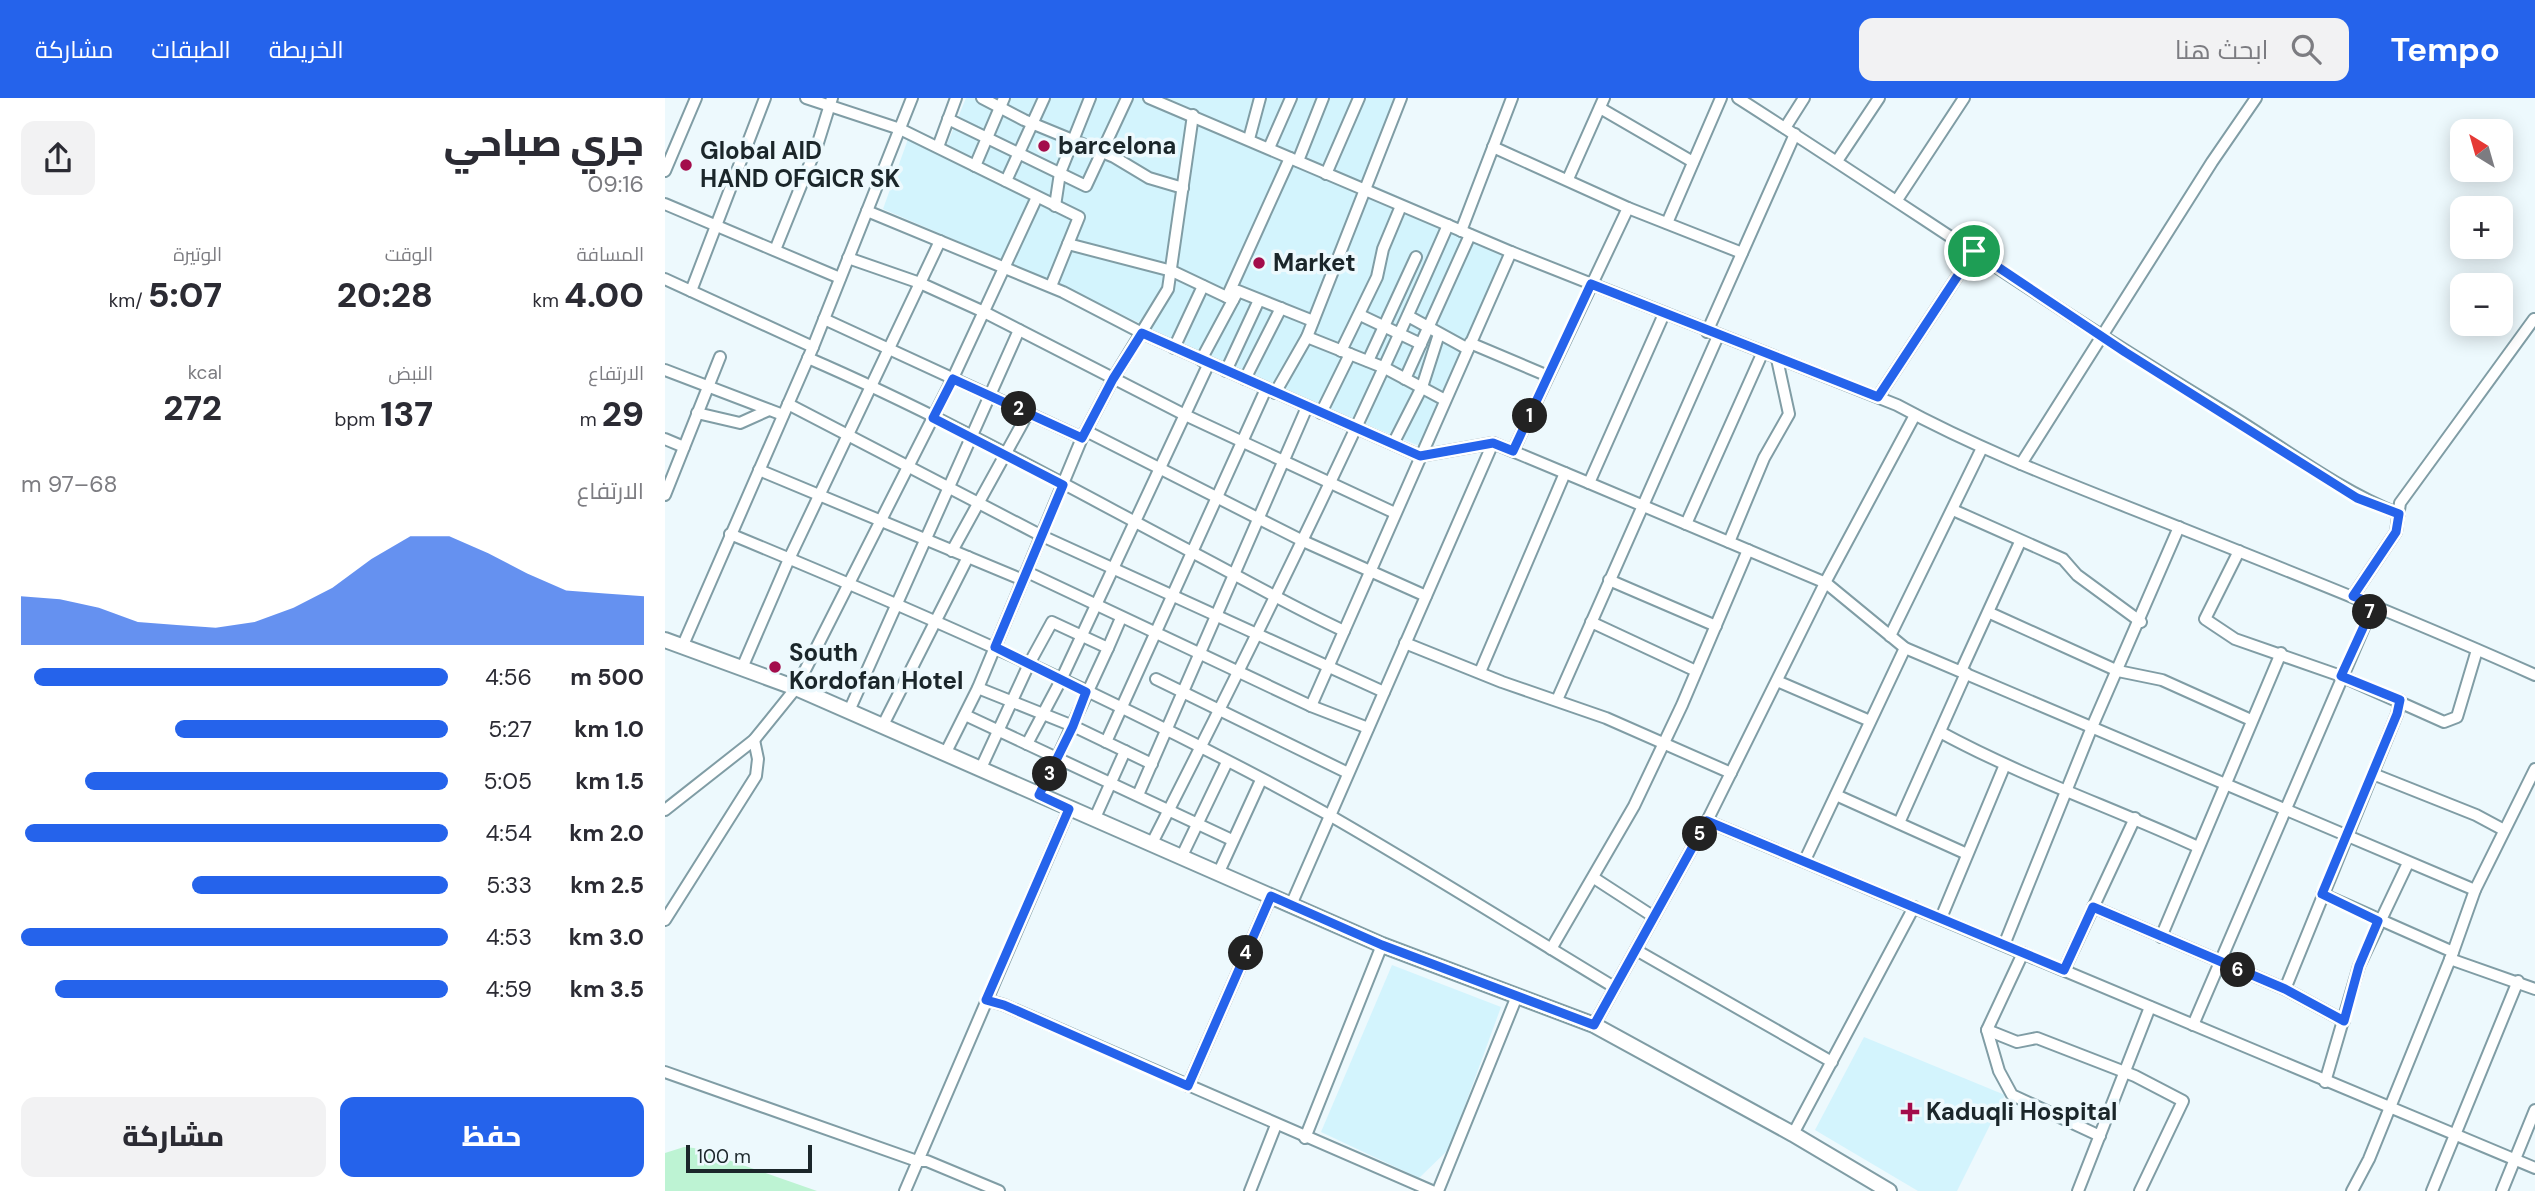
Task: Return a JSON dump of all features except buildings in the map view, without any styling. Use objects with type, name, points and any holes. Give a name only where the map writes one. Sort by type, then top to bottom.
[{"type":"main road","points":[[665,640],[796,688],[883,725],[1382,945],[1594,1025],[1793,1134],[1889,1191]]},
{"type":"street","points":[[665,172],[696,98]]},
{"type":"street","points":[[691,291],[765,98]]},
{"type":"street","points":[[806,98],[830,102],[900,129],[1079,217],[1051,286]]},
{"type":"street","points":[[683,645],[808,358],[912,98]]},
{"type":"street","points":[[937,147],[956,98]]},
{"type":"street","points":[[982,98],[1002,103],[1033,124],[1103,153],[1149,178],[1183,188]]},
{"type":"street","points":[[1006,181],[1044,98]]},
{"type":"street","points":[[1055,206],[1060,173],[1090,98]]},
{"type":"street","points":[[948,119],[1086,186],[1127,98]]},
{"type":"street","points":[[1149,98],[1511,253],[1762,354],[1878,397],[1982,448],[2374,604],[2535,675]]},
{"type":"street","points":[[946,752],[978,688],[1084,434],[1113,379],[1168,289],[1183,188],[1188,113],[1185,98]]},
{"type":"street","points":[[1249,139],[1260,98]]},
{"type":"street","points":[[1269,148],[1291,98]]},
{"type":"street","points":[[1027,744],[1061,680],[1185,415],[1230,298],[1323,98]]},
{"type":"street","points":[[1327,174],[1359,98]]},
{"type":"street","points":[[1106,742],[1243,440],[1307,337],[1401,98]]},
{"type":"street","points":[[1405,379],[1466,233],[1493,147],[1512,98]]},
{"type":"street","points":[[1667,223],[1721,98]]},
{"type":"street","points":[[1738,98],[2102,337],[2357,498],[2399,514]]},
{"type":"street","points":[[1556,701],[1713,334],[1804,98]]},
{"type":"street","points":[[1837,161],[1878,98]]},
{"type":"street","points":[[1897,200],[1964,98]]},
{"type":"street","points":[[2021,464],[2211,162],[2256,98]]},
{"type":"street","points":[[1568,179],[1602,101],[1693,162]]},
{"type":"street","points":[[775,250],[817,146],[830,102]]},
{"type":"street","points":[[975,166],[1002,103]]},
{"type":"street","points":[[1493,147],[1628,208],[1742,253]]},
{"type":"street","points":[[665,810],[754,740],[796,688],[953,379],[1037,197]]},
{"type":"street","points":[[665,204],[716,223],[840,278]]},
{"type":"street","points":[[1321,413],[1377,277],[1383,249],[1401,206]]},
{"type":"street","points":[[1513,451],[1628,208]]},
{"type":"street","points":[[867,211],[1051,286],[1174,348],[1420,456],[1493,443],[1748,550],[1826,583],[1905,648],[2475,890]]},
{"type":"street","points":[[1151,845],[1198,748],[1259,635],[1385,368],[1448,225]]},
{"type":"street","points":[[742,667],[789,559],[940,241]]},
{"type":"street","points":[[1068,244],[1172,271],[1230,298]]},
{"type":"street","points":[[1878,397],[1974,251]]},
{"type":"street","points":[[1311,706],[1511,253]]},
{"type":"street","points":[[1368,361],[1416,257]]},
{"type":"street","points":[[848,258],[920,283],[984,312],[1185,415],[1395,513]]},
{"type":"street","points":[[665,279],[813,346]]},
{"type":"street","points":[[1174,348],[1203,286]]},
{"type":"street","points":[[1230,298],[1237,291],[1314,321]]},
{"type":"street","points":[[1226,371],[1259,299]]},
{"type":"street","points":[[1245,379],[1281,309]]},
{"type":"street","points":[[1589,483],[1664,314]]},
{"type":"street","points":[[1360,315],[1421,344]]},
{"type":"street","points":[[1408,316],[1439,334],[1548,376]]},
{"type":"street","points":[[824,319],[1028,413],[1084,434],[1218,497],[1369,573],[1426,596]]},
{"type":"street","points":[[2353,596],[2396,532],[2400,503],[2534,319]]},
{"type":"street","points":[[849,711],[1020,330]]},
{"type":"street","points":[[1393,444],[1422,387],[1439,334]]},
{"type":"street","points":[[1307,337],[1385,368],[1445,400]]},
{"type":"street","points":[[1686,524],[1762,354]]},
{"type":"street","points":[[665,495],[720,357]]},
{"type":"street","points":[[808,358],[871,385],[1193,552],[1274,599],[1343,631]]},
{"type":"street","points":[[1729,542],[1764,458],[1789,414],[1777,359]]},
{"type":"street","points":[[665,370],[769,410],[786,410],[848,434],[1042,536],[1384,692]]},
{"type":"street","points":[[1138,795],[1307,407]]},
{"type":"street","points":[[697,413],[740,423],[769,410]]},
{"type":"street","points":[[952,551],[1028,413]]},
{"type":"street","points":[[1594,1025],[1707,821],[1826,583],[1915,415]]},
{"type":"street","points":[[665,439],[684,447]]},
{"type":"street","points":[[1291,905],[1493,443]]},
{"type":"street","points":[[1890,636],[1982,448]]},
{"type":"street","points":[[759,470],[952,551],[1025,576],[1095,605],[1311,706],[1368,728]]},
{"type":"street","points":[[1480,672],[1565,473]]},
{"type":"street","points":[[1953,510],[2063,559],[2077,575],[2141,622]]},
{"type":"street","points":[[2004,945],[2092,727],[2141,622],[2179,527]]},
{"type":"street","points":[[730,534],[848,582],[995,647],[1227,762],[1329,816],[1614,987]]},
{"type":"street","points":[[1899,823],[2021,542]]},
{"type":"street","points":[[1551,949],[1634,806],[1748,550]]},
{"type":"street","points":[[2239,551],[2205,619],[2235,639],[2341,676],[2400,700],[2444,722],[2457,716],[2477,650]]},
{"type":"street","points":[[883,725],[968,557]]},
{"type":"street","points":[[1609,580],[1716,626]]},
{"type":"street","points":[[2193,1026],[2374,604]]},
{"type":"street","points":[[1990,613],[2118,671],[2162,680],[2251,720]]},
{"type":"street","points":[[1039,795],[1121,618]]},
{"type":"street","points":[[981,768],[1028,664],[1052,622],[1108,648]]},
{"type":"street","points":[[1591,622],[1696,671]]},
{"type":"street","points":[[1405,643],[1606,718],[1731,773]]},
{"type":"street","points":[[1805,860],[1905,648]]},
{"type":"street","points":[[2161,937],[2281,653]]},
{"type":"street","points":[[1156,678],[1348,773]]},
{"type":"street","points":[[1777,681],[1870,721]]},
{"type":"street","points":[[978,688],[1073,726],[1152,764]]},
{"type":"street","points":[[2285,989],[2397,714],[2400,700]]},
{"type":"street","points":[[965,715],[1233,840]]},
{"type":"street","points":[[1940,732],[2004,767],[2135,818],[2198,847]]},
{"type":"street","points":[[665,920],[755,775],[758,759],[754,740]]},
{"type":"street","points":[[1094,820],[1125,751]]},
{"type":"street","points":[[1181,858],[1227,762]]},
{"type":"street","points":[[1941,918],[2004,767]]},
{"type":"street","points":[[2352,1191],[2369,1159],[2452,955],[2475,890],[2504,830],[2515,815],[2535,769]]},
{"type":"street","points":[[2373,774],[2476,815],[2504,830]]},
{"type":"street","points":[[1218,874],[1261,780]]},
{"type":"street","points":[[1836,795],[1967,854]]},
{"type":"street","points":[[905,1191],[1069,809]]},
{"type":"street","points":[[2064,970],[2135,818]]},
{"type":"street","points":[[1707,821],[2535,1168]]},
{"type":"street","points":[[2325,1082],[2359,966],[2378,921],[2408,863]]},
{"type":"street","points":[[1594,878],[1654,917]]},
{"type":"street","points":[[2322,894],[2452,955],[2535,989]]},
{"type":"street","points":[[1188,1086],[1271,896]]},
{"type":"street","points":[[1793,1134],[1914,907]]},
{"type":"street","points":[[2093,907],[2285,989],[2344,1021]]},
{"type":"street","points":[[1305,1138],[1382,945]]},
{"type":"street","points":[[1636,950],[1832,1062]]},
{"type":"street","points":[[2023,953],[1987,1030],[1999,1071],[2012,1095],[2100,1136]]},
{"type":"street","points":[[2432,1191],[2518,981]]},
{"type":"street","points":[[986,1000],[1004,1005],[1305,1138],[1435,1191],[1517,996]]},
{"type":"street","points":[[2078,1191],[2150,1007]]},
{"type":"street","points":[[1987,1030],[2017,1042],[2037,1038],[2124,1074],[2135,1076],[2183,1101],[2140,1191]]},
{"type":"street","points":[[665,1072],[916,1161],[927,1161],[999,1191]]},
{"type":"street","points":[[2502,1191],[2535,1110]]},
{"type":"street","points":[[1250,1191],[1276,1125]]},
{"type":"shaded area","name":"Market","points":[[966,98],[1408,98],[1373,185],[1518,250],[1429,450],[1241,373],[1076,292],[883,209],[908,139],[943,154]]},
{"type":"shaded area","points":[[1392,965],[1501,1007],[1449,1149],[1419,1178],[1321,1132]]},
{"type":"shaded area","name":"Kaduqli Hospital","points":[[1864,1037],[2005,1095],[1957,1191],[1918,1191],[1815,1130]]},
{"type":"green space","points":[[684,1147],[694,1148],[817,1191],[665,1191],[665,1153]]},
{"type":"place","name":"barcelona","points":[[1044,146]]},
{"type":"place","name":"Global AID HAND OFGICR SK","points":[[686,165]]},
{"type":"place","name":"Market","points":[[1259,263]]},
{"type":"place","name":"South Kordofan Hotel","points":[[775,667]]},
{"type":"place","name":"Kaduqli Hospital","points":[[1910,1112]]},
{"type":"route","points":[[1974,251],[2125,352],[2250,428],[2357,498],[2399,514],[2396,532],[2353,596],[2374,604],[2341,676],[2400,700],[2397,714],[2322,894],[2378,921],[2359,966],[2344,1021],[2285,989],[2093,907],[2064,970],[1707,821],[1594,1025],[1382,945],[1271,896],[1188,1086],[1004,1005],[986,1000],[1069,809],[1039,795],[1073,726],[1086,692],[995,647],[1063,485],[933,418],[953,379],[1082,438],[1113,379],[1142,333],[1420,456],[1493,443],[1513,451],[1591,284],[1878,397],[1974,251]]}]
